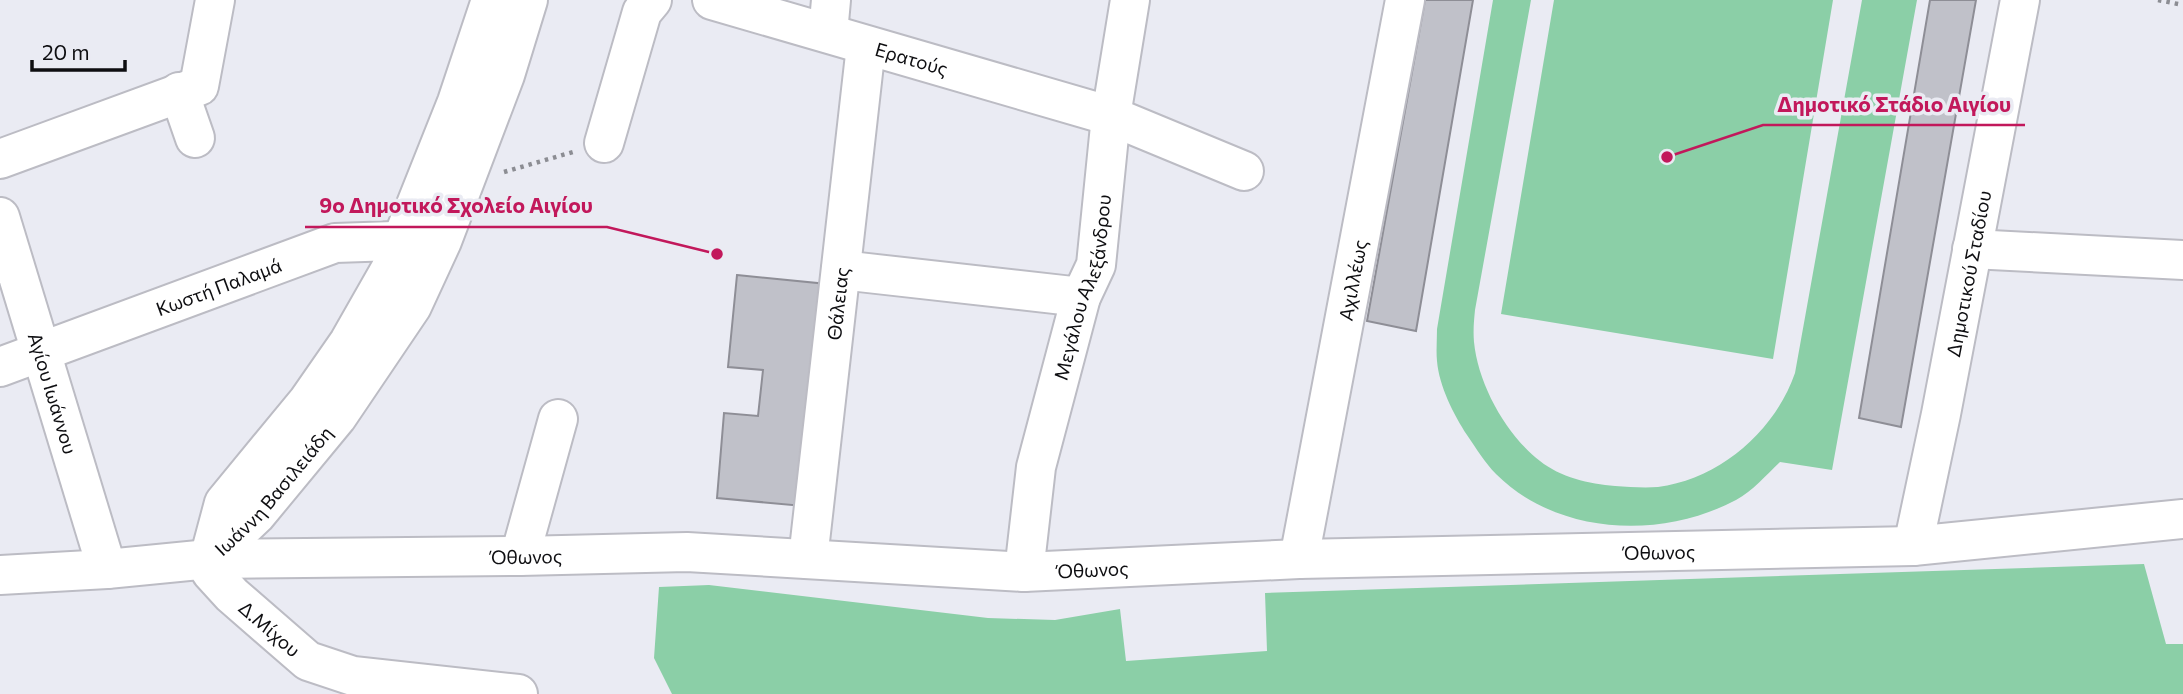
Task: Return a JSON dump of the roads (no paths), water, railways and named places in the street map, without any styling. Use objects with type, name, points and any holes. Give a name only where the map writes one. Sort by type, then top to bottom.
[{"type":"street","points":[[0,159],[199,86],[215,0]]},
{"type":"street","name":"Ιωάννη Βασιλειάδη","points":[[209,559],[224,503],[308,401],[349,342],[390,270],[457,102],[491,0]]},
{"type":"street","name":"Ιωάννη Βασιλειάδη","points":[[209,559],[256,515],[337,417],[412,306],[442,241],[505,75],[527,0]]},
{"type":"street","points":[[604,143],[642,12],[652,0]]},
{"type":"street","name":"Ερατούς","points":[[712,0],[830,17],[866,46],[1111,116],[1244,171]]},
{"type":"street","name":"Μεγάλου Αλεξάνδρου","points":[[1024,572],[1036,467],[1081,297],[1096,265],[1111,116],[1130,0]]},
{"type":"street","name":"Αχιλλέως","points":[[1299,559],[1405,0]]},
{"type":"street","name":"Δημοτικού Σταδίου","points":[[1913,546],[2020,0]]},
{"type":"street","name":"Θάλειας","points":[[808,559],[866,46]]},
{"type":"street","points":[[178,92],[195,138]]},
{"type":"street","name":"Αγίου Ιωάννου","points":[[0,217],[107,569]]},
{"type":"street","name":"Κωστή Παλαμά","points":[[0,367],[335,243],[402,239],[442,241]]},
{"type":"street","points":[[1972,249],[2183,260]]},
{"type":"street","points":[[841,270],[1081,297]]},
{"type":"street","points":[[520,556],[558,419]]},
{"type":"street","name":"Όθωνος","points":[[0,575],[107,569],[209,559],[687,552],[1024,572],[1299,559],[1913,546],[2183,519]]},
{"type":"street","name":"Δ.Μίχου","points":[[209,559],[211,572],[232,595],[309,661],[353,677],[518,694]]},
{"type":"place","name":"Δημοτικό Στάδιο Αιγίου","points":[[1667,157]]},
{"type":"place","name":"9ο Δημοτικό Σχολείο Αιγίου","points":[[717,254]]}]
